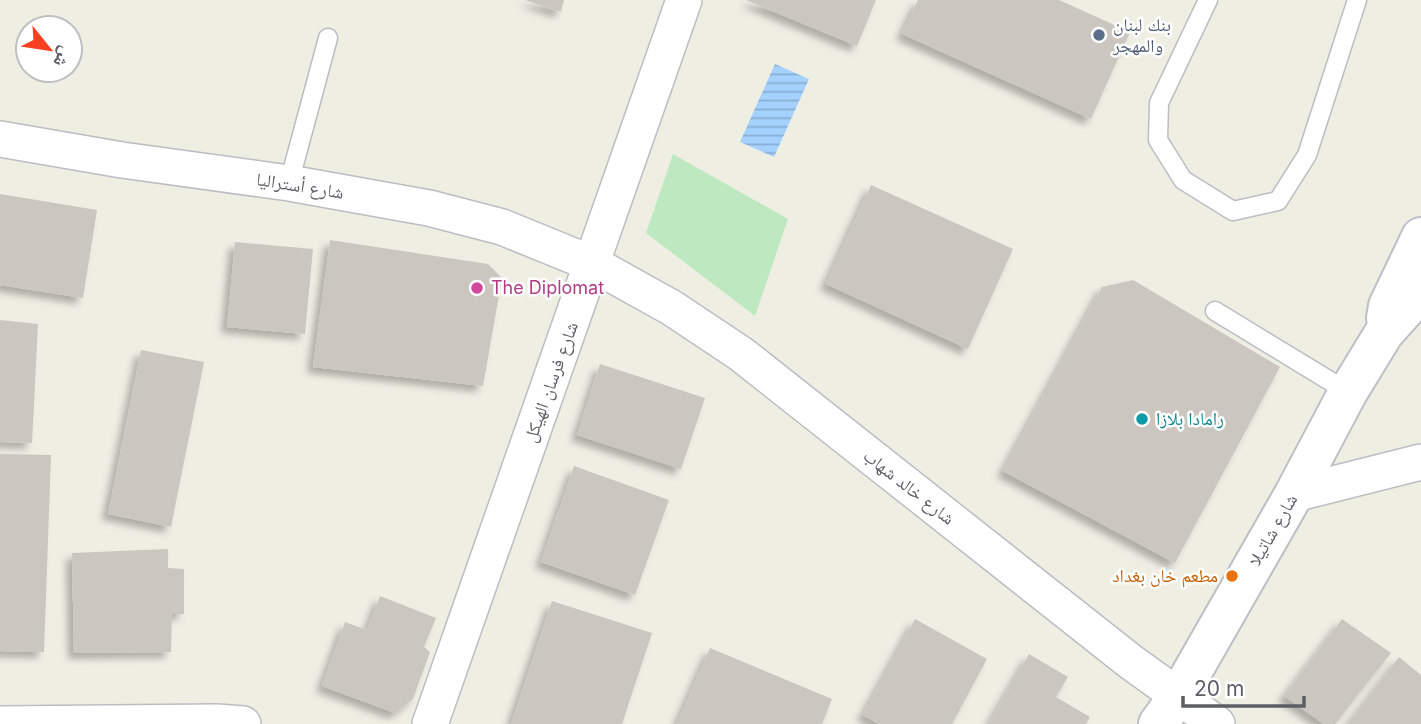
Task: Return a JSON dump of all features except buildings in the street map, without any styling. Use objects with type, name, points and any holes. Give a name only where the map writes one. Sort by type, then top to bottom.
[{"type":"main road","name":"شارع شاتيلا","points":[[1384,333],[1388,306],[1421,237]]},
{"type":"main road","name":"شارع شاتيلا","points":[[1169,709],[1294,494],[1348,392],[1384,333],[1421,292]]},
{"type":"street","name":"شارع فرسان الهيكل","points":[[430,724],[684,0]]},
{"type":"street","name":"شارع أستراليا","points":[[0,139],[122,160],[289,183],[429,208],[502,227],[593,264]]},
{"type":"street","name":"شارع خالد شهاب","points":[[593,264],[671,307],[741,354],[1131,662],[1169,709],[1217,724]]},
{"type":"street","points":[[1294,494],[1421,462]]},
{"type":"street","points":[[0,724],[243,724]]},
{"type":"lane","points":[[1208,0],[1159,103],[1158,140],[1183,180],[1233,211],[1278,201],[1307,155],[1357,0]]},
{"type":"lane","points":[[289,183],[328,38]]},
{"type":"lane","points":[[1215,311],[1348,392]]},
{"type":"green space","points":[[673,154],[788,219],[755,316],[646,233]]},
{"type":"water","points":[[775,64],[809,79],[774,157],[740,142]]},
{"type":"place","name":"بنك لبنان والمهجر","points":[[1099,35]]},
{"type":"place","name":"The Diplomat","points":[[477,288]]},
{"type":"place","name":"رامادا بلازا","points":[[1142,419]]},
{"type":"place","name":"مطعم خان بغداد","points":[[1232,576]]}]
